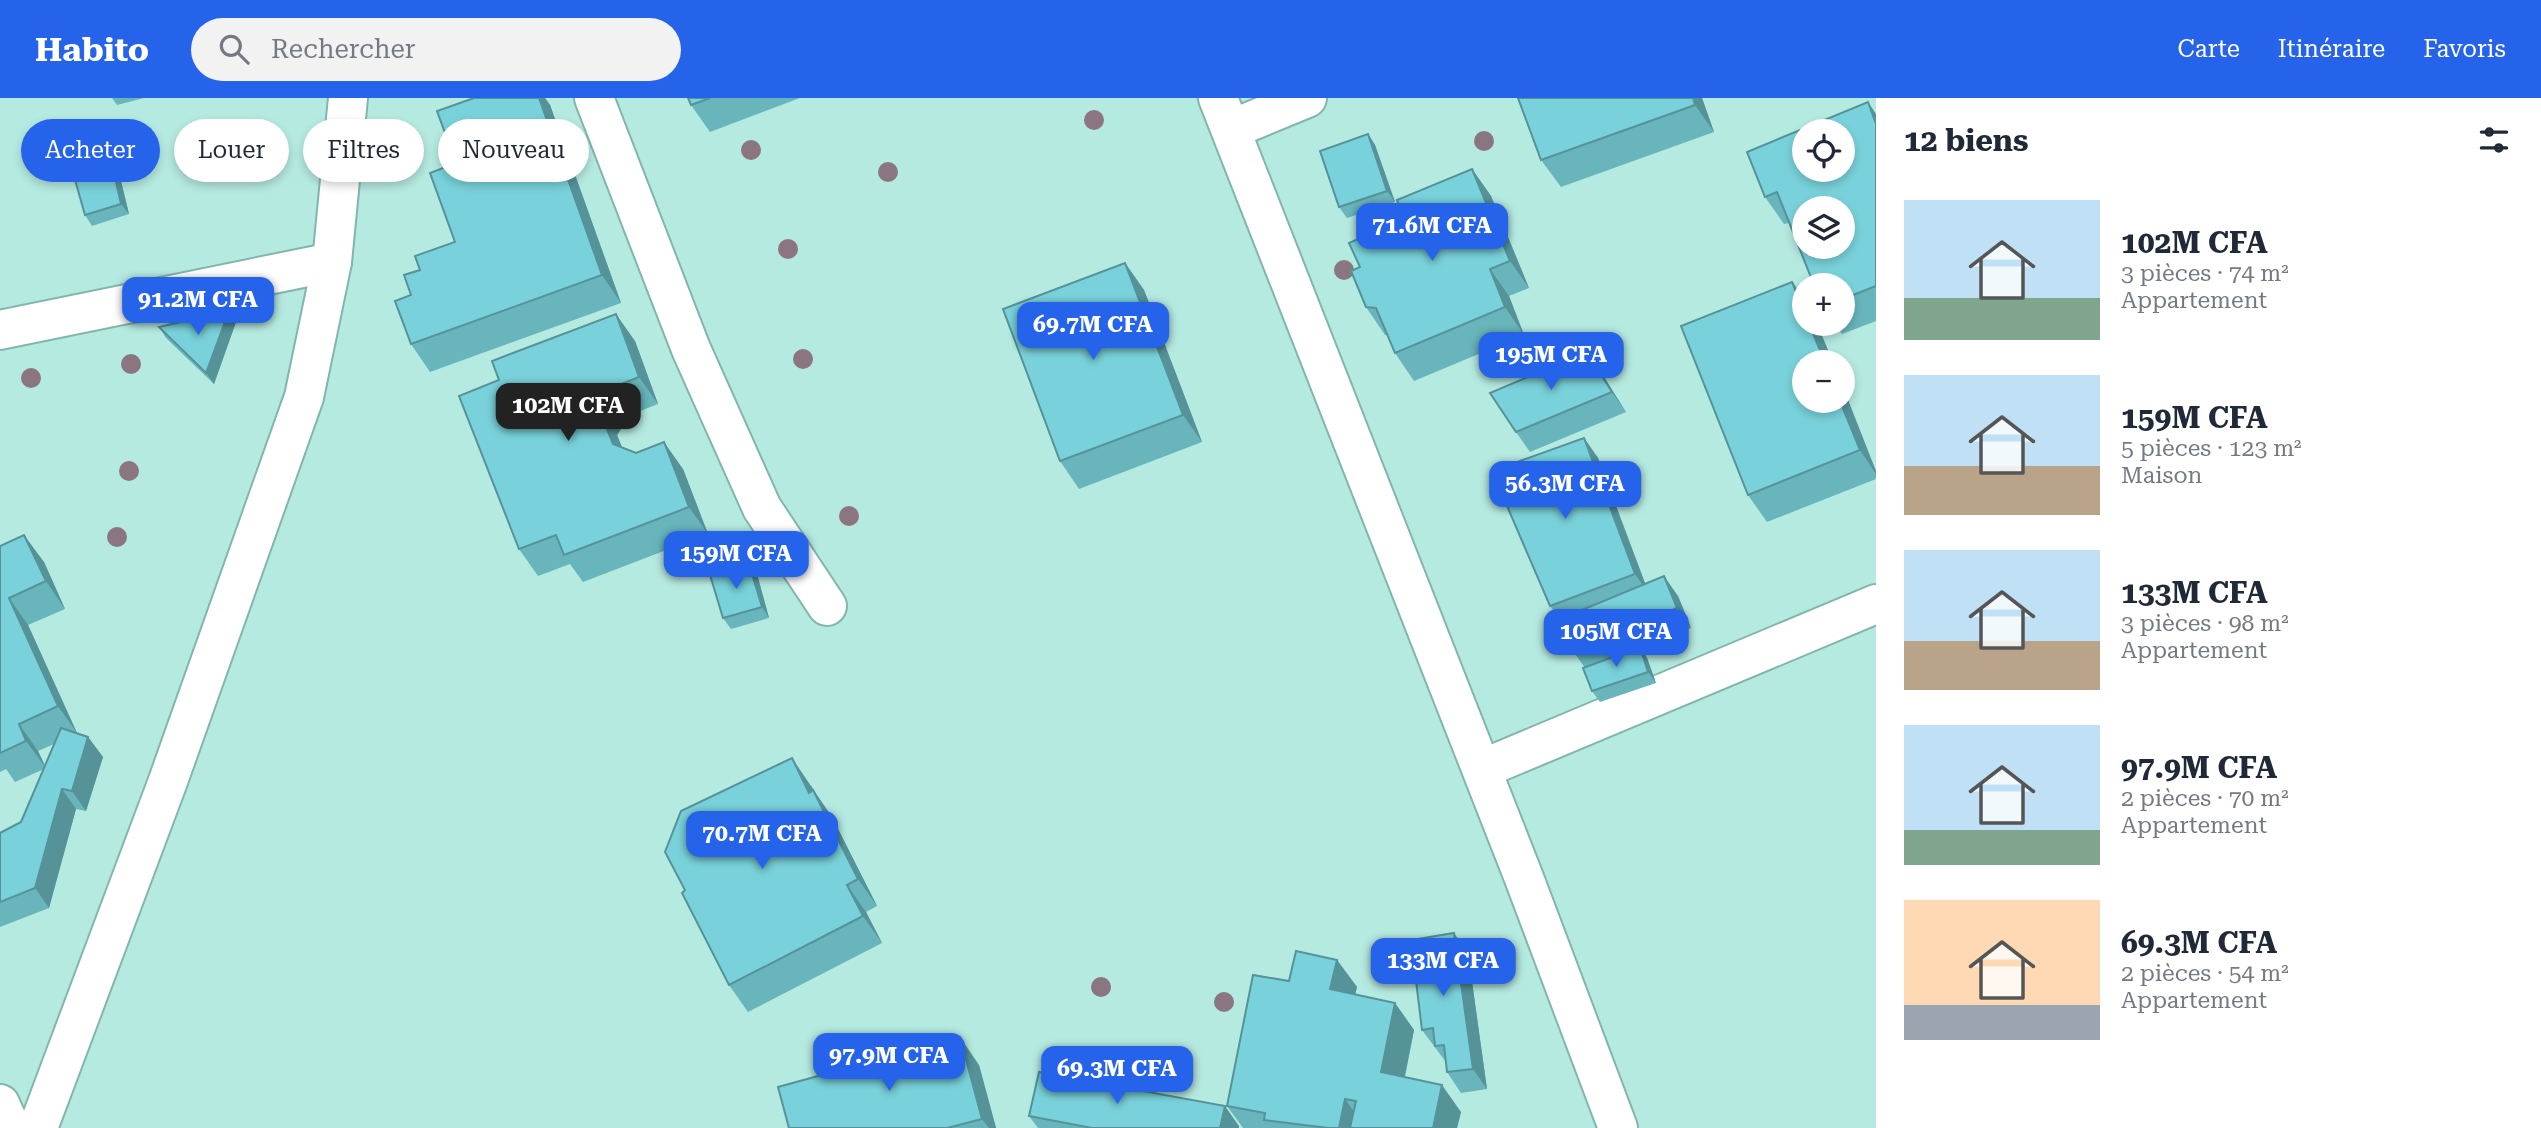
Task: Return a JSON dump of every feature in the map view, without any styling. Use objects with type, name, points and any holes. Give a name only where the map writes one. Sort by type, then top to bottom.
[{"type":"street","points":[[38,1128],[168,781],[304,397],[332,262],[348,98]]},
{"type":"street","points":[[594,98],[691,349],[762,508],[827,606]]},
{"type":"street","points":[[1307,98],[1225,114],[1482,769],[1618,1128]]},
{"type":"street","points":[[0,330],[332,262]]},
{"type":"street","points":[[1482,769],[1876,604]]},
{"type":"street","points":[[0,1104],[11,1128]]},
{"type":"building","points":[[474,98],[539,98],[546,119],[440,119],[437,111]]},
{"type":"building","points":[[688,98],[710,98],[691,105]]},
{"type":"building","points":[[1518,98],[1693,98],[1695,105],[1541,160]]},
{"type":"building","points":[[1868,102],[1876,124],[1876,286],[1855,294],[1855,273],[1809,273],[1804,259],[1855,259],[1855,196],[1792,196],[1792,230],[1777,192],[1765,197],[1747,152],[1792,133],[1792,182],[1855,182],[1855,119],[1827,119]]},
{"type":"building","points":[[1368,134],[1387,191],[1339,207],[1320,151]]},
{"type":"building","points":[[1472,169],[1510,261],[1490,269],[1505,307],[1395,353],[1376,308],[1366,307],[1351,271],[1360,267],[1349,243],[1404,219],[1397,200]]},
{"type":"building","points":[[438,170],[438,182],[569,182],[602,275],[411,344],[395,301],[411,295],[404,275],[420,270],[415,256],[455,242],[430,173]]},
{"type":"building","points":[[76,182],[116,182],[121,204],[85,215]]},
{"type":"building","points":[[1125,263],[1183,415],[1060,461],[1003,309]]},
{"type":"building","points":[[1792,282],[1792,336],[1814,336],[1820,350],[1792,350],[1792,413],[1845,413],[1860,450],[1748,495],[1681,326]]},
{"type":"building","points":[[229,311],[206,373],[159,327]]},
{"type":"building","points":[[616,314],[639,377],[611,388],[598,407],[613,444],[636,453],[664,442],[689,507],[564,555],[556,535],[519,549],[459,396],[499,380],[492,361]]},
{"type":"building","points":[[1587,352],[1612,392],[1516,432],[1490,393]]},
{"type":"building","points":[[1584,438],[1635,574],[1550,606],[1492,471]]},
{"type":"building","points":[[24,535],[46,581],[9,598],[58,706],[19,724],[26,741],[0,753],[0,546]]},
{"type":"building","points":[[749,564],[762,607],[723,618],[710,575]]},
{"type":"building","points":[[1664,576],[1677,608],[1573,651],[1560,619]]},
{"type":"building","points":[[1640,647],[1648,672],[1592,691],[1583,668]]},
{"type":"building","points":[[61,728],[88,737],[72,791],[62,789],[35,888],[0,902],[0,833],[21,822]]},
{"type":"building","points":[[792,758],[809,793],[813,790],[858,879],[847,885],[863,916],[729,985],[682,893],[685,890],[665,852],[681,811]]},
{"type":"building","points":[[1454,933],[1473,1069],[1447,1072],[1444,1045],[1435,1046],[1433,1028],[1422,1030],[1411,940]]},
{"type":"building","points":[[1296,951],[1337,960],[1330,989],[1395,1003],[1381,1072],[1442,1085],[1433,1128],[1350,1128],[1356,1101],[1345,1099],[1339,1128],[1264,1120],[1265,1113],[1227,1106],[1253,975],[1289,981]]},
{"type":"building","points":[[960,1037],[982,1119],[947,1128],[789,1128],[778,1087]]},
{"type":"building","points":[[1039,1072],[1225,1106],[1220,1128],[1092,1128],[1029,1116]]}]
